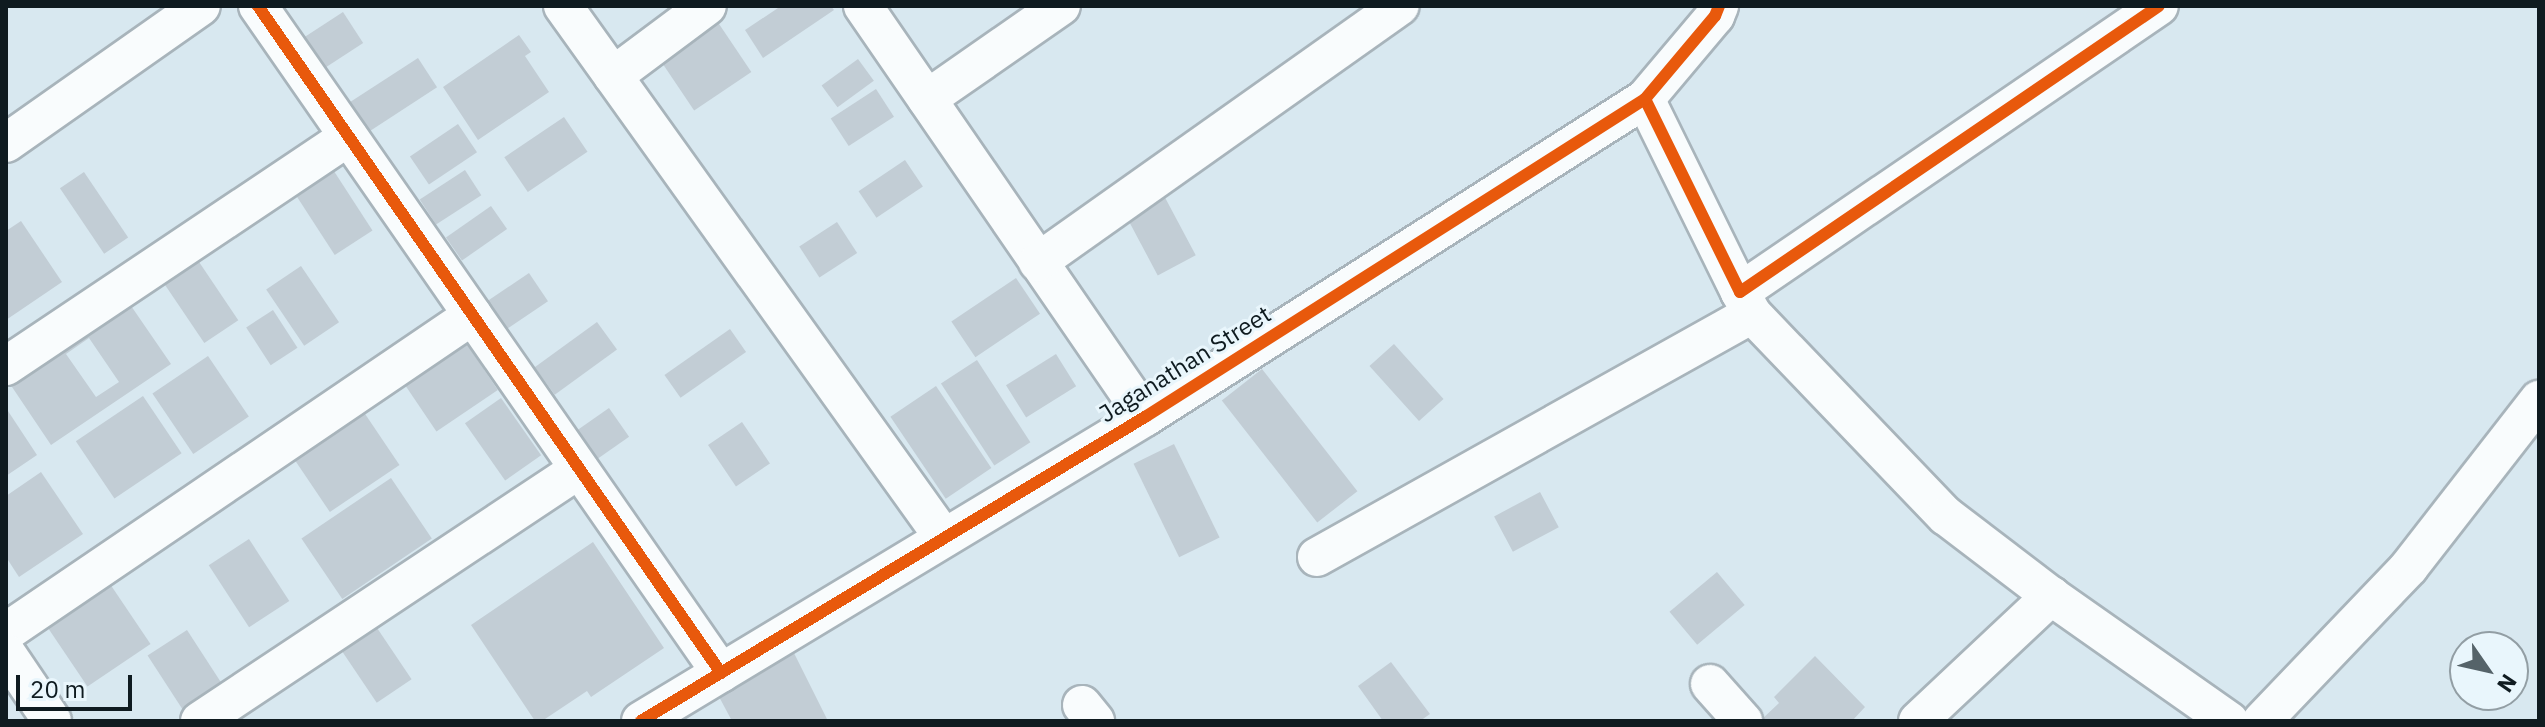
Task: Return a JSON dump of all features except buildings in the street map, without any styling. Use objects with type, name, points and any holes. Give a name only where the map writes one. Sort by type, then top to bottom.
[{"type":"street","points":[[6,143],[201,6]]},
{"type":"street","points":[[258,6],[721,673]]},
{"type":"street","points":[[563,6],[944,538]]},
{"type":"street","points":[[613,76],[707,6]]},
{"type":"street","points":[[863,6],[1145,417]]},
{"type":"street","points":[[927,99],[1061,6]]},
{"type":"street","points":[[1038,262],[1400,6]]},
{"type":"street","name":"Jaganathan Street","points":[[641,721],[1145,417],[1645,99],[1715,16],[1719,6]]},
{"type":"street","points":[[1317,557],[1746,303],[2159,6]]},
{"type":"street","points":[[1645,99],[1746,303],[1946,516],[2051,596],[2229,721]]},
{"type":"street","points":[[6,366],[348,137]]},
{"type":"street","points":[[6,632],[473,315]]},
{"type":"street","points":[[2262,721],[2409,567],[2539,400]]},
{"type":"street","points":[[200,721],[579,469]]},
{"type":"street","points":[[1918,721],[2051,596]]},
{"type":"street","points":[[6,653],[52,721]]},
{"type":"street","points":[[1710,684],[1743,721]]},
{"type":"cycle path","points":[[258,6],[721,673]]},
{"type":"cycle path","points":[[641,721],[1145,417],[1645,99],[1715,16],[1719,6]]},
{"type":"cycle path","points":[[1645,99],[1740,292],[2159,6]]}]
